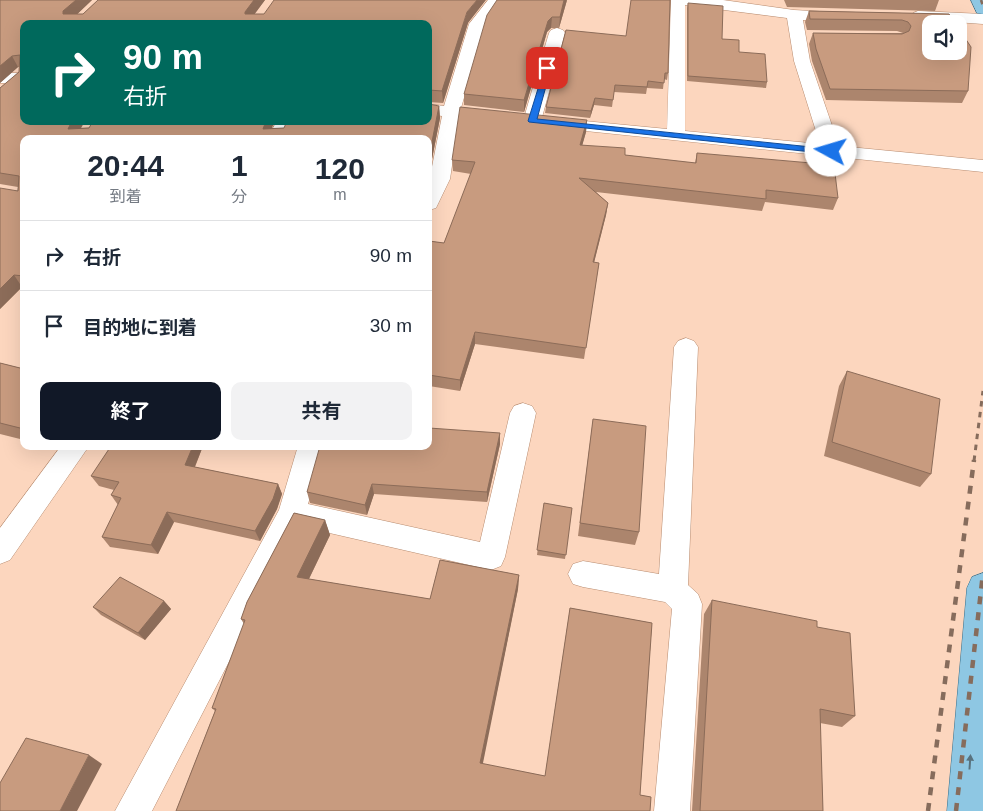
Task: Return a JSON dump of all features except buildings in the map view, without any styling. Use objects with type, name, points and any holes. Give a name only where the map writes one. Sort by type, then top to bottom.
[{"type":"main road","points":[[979,0],[983,9]]},
{"type":"main road","points":[[966,811],[983,588]]},
{"type":"street","points":[[432,197],[440,179],[451,112],[478,24],[496,0]]},
{"type":"street","points":[[676,135],[678,0]]},
{"type":"street","points":[[684,0],[770,10],[794,15],[852,16]]},
{"type":"street","points":[[794,15],[802,60],[831,151]]},
{"type":"street","points":[[900,16],[983,19]]},
{"type":"street","points":[[532,121],[557,33]]},
{"type":"street","points":[[798,36],[818,37]]},
{"type":"street","points":[[0,78],[20,76]]},
{"type":"street","points":[[0,94],[20,78]]},
{"type":"street","points":[[432,109],[983,166]]},
{"type":"street","points":[[673,590],[686,347]]},
{"type":"street","points":[[292,512],[491,557],[523,413]]},
{"type":"street","points":[[0,551],[73,450]]},
{"type":"street","points":[[133,811],[292,512],[310,450]]},
{"type":"street","points":[[584,574],[673,590],[687,604],[672,811]]},
{"type":"railway","points":[[981,0],[983,6]]},
{"type":"railway","points":[[974,461],[983,391]]},
{"type":"railway","points":[[928,811],[974,460]]},
{"type":"railway","points":[[956,811],[983,573]]},
{"type":"route","points":[[547,68],[532,121],[831,151]]}]
